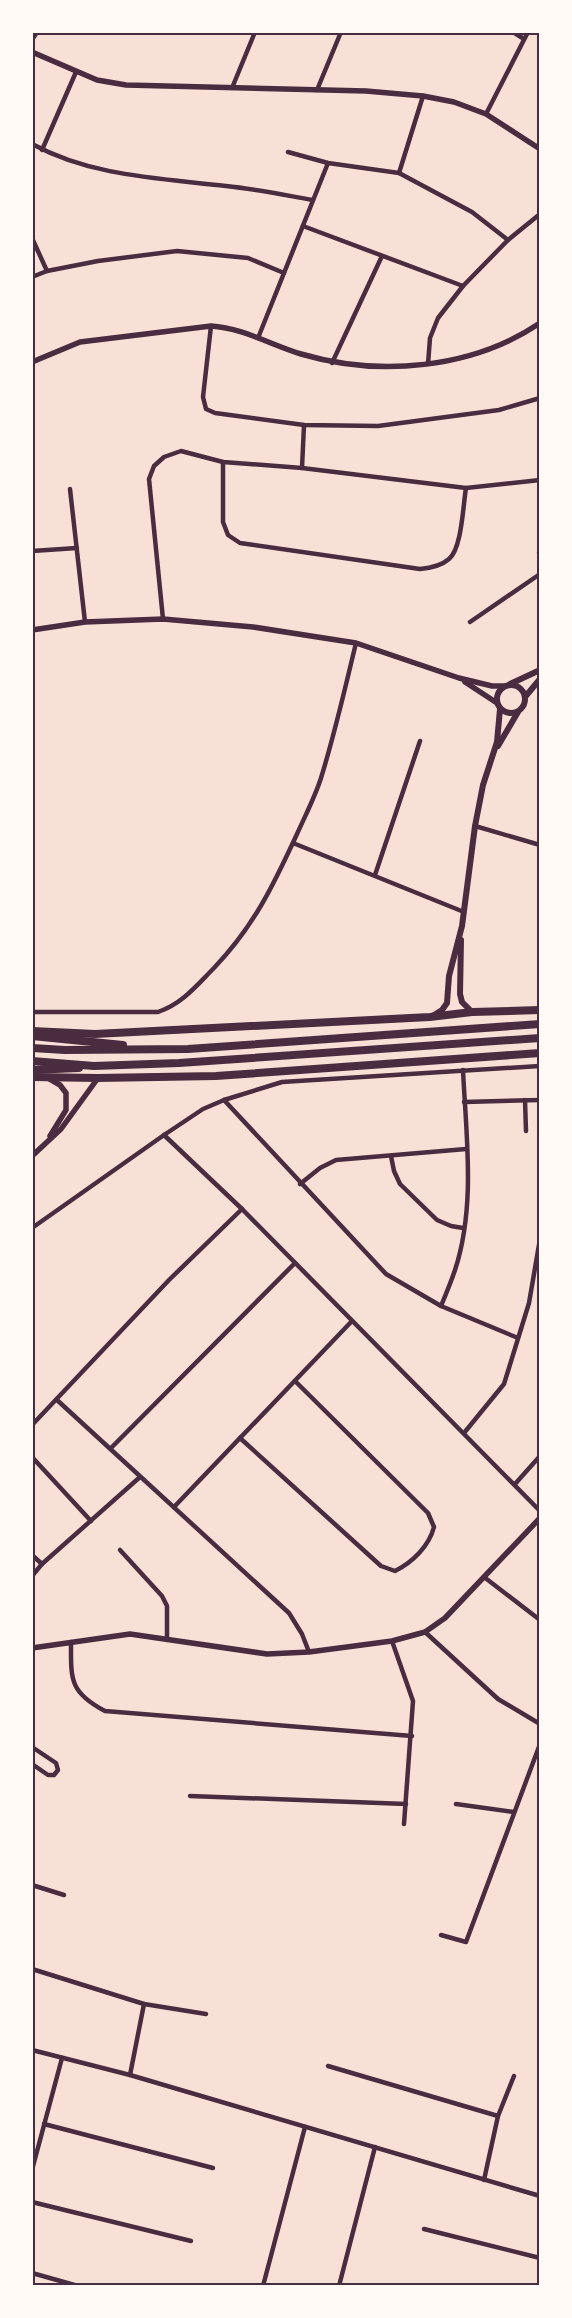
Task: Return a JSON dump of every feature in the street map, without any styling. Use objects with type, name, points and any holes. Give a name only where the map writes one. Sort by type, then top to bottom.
[{"type":"highway","points":[[32,1031],[95,1034],[430,1017],[472,1012],[540,1010]]},
{"type":"highway","points":[[32,1048],[65,1050],[188,1049],[540,1024]]},
{"type":"highway","points":[[32,1036],[150,1049]]},
{"type":"highway","points":[[32,1070],[179,1063],[540,1038]]},
{"type":"highway","points":[[32,1077],[216,1076],[540,1053]]},
{"type":"highway","points":[[32,1061],[94,1066]]},
{"type":"main road","points":[[495,752],[497,695],[507,685],[540,670]]},
{"type":"main road","points":[[430,1017],[442,1010],[447,1003],[450,976],[462,926],[475,826],[483,785],[495,752],[518,712],[523,707],[525,697],[540,679]]},
{"type":"main road","points":[[507,685],[517,686],[525,697]]},
{"type":"main road","points":[[498,706],[509,714],[518,712]]},
{"type":"main road","points":[[462,926],[460,994],[462,1002],[472,1012]]},
{"type":"street","points":[[32,40],[37,32]]},
{"type":"street","points":[[232,88],[255,32]]},
{"type":"street","points":[[317,90],[340,32]]},
{"type":"street","points":[[513,32],[524,39]]},
{"type":"street","points":[[486,114],[528,32]]},
{"type":"street","points":[[32,52],[97,80],[126,84],[366,91],[423,96],[454,102],[486,114],[540,149]]},
{"type":"street","points":[[42,150],[76,72]]},
{"type":"street","points":[[399,173],[423,96]]},
{"type":"street","points":[[32,144],[80,165],[117,174],[230,186],[313,200]]},
{"type":"street","points":[[288,152],[328,163],[399,173],[472,212],[508,240]]},
{"type":"street","points":[[258,338],[328,163]]},
{"type":"street","points":[[428,364],[430,338],[438,318],[463,286],[508,240],[540,214]]},
{"type":"street","points":[[303,226],[463,286]]},
{"type":"street","points":[[32,238],[47,271]]},
{"type":"street","points":[[32,277],[47,271],[98,262],[177,252],[248,258],[284,274]]},
{"type":"street","points":[[332,362],[382,256]]},
{"type":"street","points":[[32,362],[80,342],[211,326],[228,327],[332,362],[383,368],[428,364],[488,350],[516,339],[540,323]]},
{"type":"street","points":[[211,326],[203,397],[206,409],[215,413],[304,424],[378,426],[499,410],[540,398]]},
{"type":"street","points":[[302,468],[304,424]]},
{"type":"street","points":[[163,619],[149,479],[154,466],[164,458],[181,451],[223,462],[302,468],[466,488],[540,480]]},
{"type":"street","points":[[223,462],[223,522],[228,535],[240,542],[420,569],[436,567],[450,558],[458,544],[466,488]]},
{"type":"street","points":[[70,489],[85,622]]},
{"type":"street","points":[[32,551],[76,548]]},
{"type":"street","points":[[470,622],[540,574]]},
{"type":"street","points":[[32,630],[85,622],[163,619],[253,627],[356,643],[459,678],[492,686],[507,685]]},
{"type":"street","points":[[34,1012],[158,1012],[169,1008],[188,996],[239,940],[278,877],[320,781],[341,710],[356,643]]},
{"type":"street","points":[[459,678],[498,706]]},
{"type":"street","points":[[374,876],[420,741]]},
{"type":"street","points":[[475,826],[540,845]]},
{"type":"street","points":[[293,842],[464,912]]},
{"type":"street","points":[[32,1228],[203,1109],[224,1100],[282,1082],[539,1066],[540,1079]]},
{"type":"street","points":[[441,1306],[456,1268],[464,1228],[468,1188],[462,1070]]},
{"type":"street","points":[[47,1078],[60,1085],[66,1093],[66,1110],[48,1140]]},
{"type":"street","points":[[32,1156],[61,1129],[98,1078]]},
{"type":"street","points":[[224,1100],[300,1184],[386,1274],[441,1306],[518,1338]]},
{"type":"street","points":[[525,1100],[526,1132]]},
{"type":"street","points":[[464,1102],[540,1100]]},
{"type":"street","points":[[164,1135],[242,1209],[351,1322],[464,1432],[540,1511]]},
{"type":"street","points":[[300,1184],[320,1168],[336,1160],[466,1149]]},
{"type":"street","points":[[391,1156],[394,1171],[400,1184],[432,1216],[451,1226],[464,1228]]},
{"type":"street","points":[[32,1425],[169,1280],[242,1209]]},
{"type":"street","points":[[464,1432],[504,1384],[529,1303],[540,1240]]},
{"type":"street","points":[[111,1448],[295,1263]]},
{"type":"street","points":[[174,1507],[351,1322]]},
{"type":"street","points":[[240,1438],[381,1566],[395,1570],[409,1564],[431,1538],[434,1527],[428,1513],[295,1381]]},
{"type":"street","points":[[57,1400],[289,1613],[302,1634],[309,1652]]},
{"type":"street","points":[[32,1456],[91,1521]]},
{"type":"street","points":[[515,1484],[540,1456]]},
{"type":"street","points":[[32,1576],[42,1564],[140,1477]]},
{"type":"street","points":[[32,1648],[130,1634],[267,1654],[309,1652],[392,1641],[425,1632],[445,1618],[540,1518]]},
{"type":"street","points":[[120,1550],[162,1596],[167,1606],[167,1640]]},
{"type":"street","points":[[32,1555],[42,1564]]},
{"type":"street","points":[[484,1576],[540,1620]]},
{"type":"street","points":[[425,1632],[498,1699],[540,1724]]},
{"type":"street","points":[[392,1641],[413,1701],[412,1736],[404,1824]]},
{"type":"street","points":[[72,1642],[71,1677],[86,1701],[105,1710],[412,1736]]},
{"type":"street","points":[[441,1935],[466,1942],[514,1812],[539,1752],[540,1744]]},
{"type":"street","points":[[32,1747],[56,1763],[58,1770],[51,1776],[32,1764]]},
{"type":"street","points":[[190,1796],[406,1804]]},
{"type":"street","points":[[456,1804],[514,1812]]},
{"type":"street","points":[[32,1885],[64,1895]]},
{"type":"street","points":[[32,1970],[144,2004],[206,2014]]},
{"type":"street","points":[[130,2076],[144,2004]]},
{"type":"street","points":[[32,2050],[130,2076],[540,2196]]},
{"type":"street","points":[[32,2170],[62,2058]]},
{"type":"street","points":[[328,2066],[498,2116]]},
{"type":"street","points":[[484,2180],[498,2116],[514,2076]]},
{"type":"street","points":[[44,2124],[212,2168]]},
{"type":"street","points":[[263,2286],[305,2127]]},
{"type":"street","points":[[339,2286],[375,2148]]},
{"type":"street","points":[[32,2202],[191,2242]]},
{"type":"street","points":[[424,2229],[540,2258]]},
{"type":"street","points":[[32,2273],[78,2286]]}]
